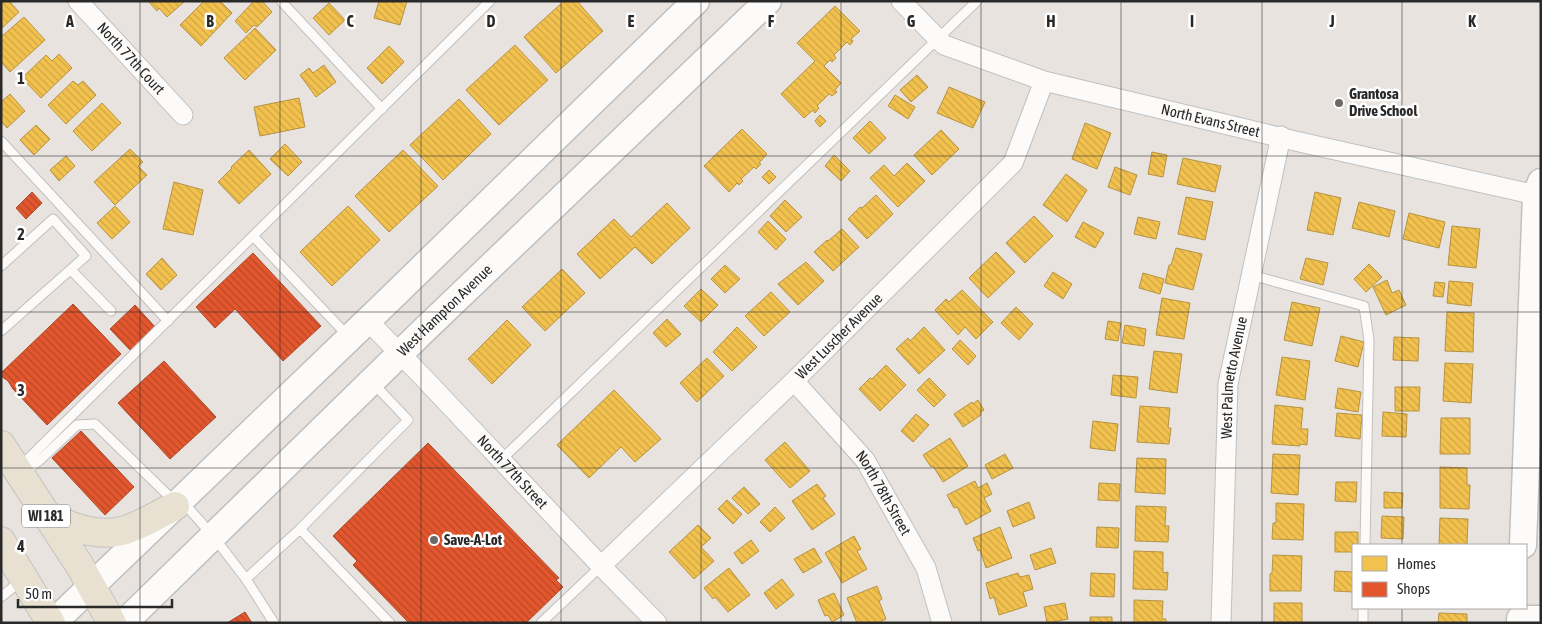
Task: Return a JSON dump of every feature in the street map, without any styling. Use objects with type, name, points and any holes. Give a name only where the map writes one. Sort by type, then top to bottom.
[{"type":"main road","points":[[1,542],[52,623],[359,330],[696,1]]},
{"type":"main road","name":"West Hampton Avenue","points":[[124,623],[401,353],[768,1]]},
{"type":"main road","points":[[1523,544],[1539,191]]},
{"type":"main road","name":"WI 181","points":[[1,445],[92,586],[112,623]]},
{"type":"main road","points":[[46,514],[67,525],[99,532],[112,532],[125,530],[143,523],[178,503]]},
{"type":"street","name":"North 77th Court","points":[[78,1],[183,115]]},
{"type":"street","name":"North Evans Street","points":[[901,1],[944,45],[1044,81],[1281,136],[1539,191]]},
{"type":"street","name":"West Luscher Avenue","points":[[600,566],[794,381],[1013,163],[1044,81]]},
{"type":"street","name":"West Palmetto Avenue","points":[[1221,623],[1228,384],[1281,136]]},
{"type":"street","name":"North 77th Street","points":[[359,330],[401,353],[600,566],[657,623]]},
{"type":"street","name":"North 78th Street","points":[[794,381],[865,460],[926,568],[942,623]]},
{"type":"lane","points":[[281,1],[382,109]]},
{"type":"lane","points":[[19,473],[168,321],[490,1]]},
{"type":"lane","points":[[501,460],[977,1]]},
{"type":"lane","points":[[1,141],[168,321]]},
{"type":"lane","points":[[1,266],[53,219],[86,256],[1,331]]},
{"type":"lane","points":[[253,236],[359,330]]},
{"type":"lane","points":[[71,270],[111,311]]},
{"type":"lane","points":[[1251,274],[1364,306],[1369,340],[1365,544]]},
{"type":"lane","points":[[246,579],[300,529],[408,420],[372,382]]},
{"type":"lane","points":[[19,473],[40,460],[77,425],[96,424],[214,536],[246,579],[274,623]]},
{"type":"lane","points":[[300,529],[390,623]]},
{"type":"lane","points":[[542,623],[600,566]]},
{"type":"lane","points":[[1,598],[24,578]]},
{"type":"lane","points":[[1363,609],[1363,623]]},
{"type":"building: Homes","points":[[1,1],[9,1],[19,12],[1,29]]},
{"type":"building: Homes","points":[[148,1],[185,1],[167,17],[159,8],[157,11]]},
{"type":"building: Homes","points":[[204,1],[220,1],[232,13],[201,46],[180,25]]},
{"type":"building: Homes","points":[[254,1],[262,1],[272,12],[257,27],[254,25],[246,33],[235,21]]},
{"type":"building: Homes","points":[[379,1],[407,1],[400,25],[374,18]]},
{"type":"building: Homes","points":[[564,1],[577,1],[603,31],[556,73],[524,37]]},
{"type":"building: Homes","points":[[329,3],[345,20],[329,35],[313,18]]},
{"type":"building: Homes","points":[[835,6],[860,31],[851,39],[853,41],[850,45],[847,42],[834,55],[836,58],[832,62],[830,60],[824,66],[841,83],[835,90],[837,92],[832,96],[829,94],[817,106],[819,108],[815,113],[813,110],[804,118],[781,94],[815,61],[797,43]]},
{"type":"building: Homes","points":[[24,17],[45,40],[10,72],[1,62],[1,37]]},
{"type":"building: Homes","points":[[255,28],[276,50],[245,80],[224,58]]},
{"type":"building: Homes","points":[[515,45],[548,80],[499,125],[466,90]]},
{"type":"building: Homes","points":[[389,46],[404,62],[382,84],[367,68]]},
{"type":"building: Homes","points":[[59,54],[72,68],[41,98],[22,78],[46,55],[52,61]]},
{"type":"building: Homes","points":[[324,65],[336,82],[316,97],[300,75],[309,68],[313,73]]},
{"type":"building: Homes","points":[[917,75],[928,87],[911,102],[900,90]]},
{"type":"building: Homes","points":[[73,81],[78,85],[83,81],[96,95],[66,124],[48,105]]},
{"type":"building: Homes","points":[[949,87],[985,102],[973,128],[937,113]]},
{"type":"building: Homes","points":[[10,94],[25,111],[7,128],[1,121],[1,102]]},
{"type":"building: Homes","points":[[895,95],[915,107],[908,119],[888,106]]},
{"type":"building: Homes","points":[[299,98],[305,127],[260,136],[254,107]]},
{"type":"building: Homes","points":[[459,99],[491,134],[443,180],[410,145]]},
{"type":"building: Homes","points":[[102,103],[121,123],[92,151],[73,131]]},
{"type":"building: Homes","points":[[820,115],[826,121],[820,127],[815,121]]},
{"type":"building: Homes","points":[[870,121],[886,138],[869,154],[853,138]]},
{"type":"building: Homes","points":[[1085,123],[1111,133],[1097,169],[1072,159]]},
{"type":"building: Homes","points":[[36,125],[50,139],[34,155],[20,140]]},
{"type":"building: Homes","points":[[742,129],[767,154],[756,169],[754,167],[741,179],[743,181],[739,185],[737,183],[729,192],[704,166]]},
{"type":"building: Homes","points":[[941,130],[959,149],[932,175],[914,155]]},
{"type":"building: Homes","points":[[285,144],[302,162],[288,176],[270,159]]},
{"type":"building: Homes","points":[[130,149],[143,162],[138,166],[147,175],[115,205],[94,182]]},
{"type":"building: Homes","points":[[249,150],[271,174],[239,204],[218,182]]},
{"type":"building: Homes","points":[[403,150],[438,186],[389,232],[355,196]]},
{"type":"building: Homes","points":[[1152,152],[1167,155],[1163,177],[1148,174]]},
{"type":"building: Homes","points":[[834,155],[850,171],[841,181],[825,166]]},
{"type":"building: Homes","points":[[66,156],[75,166],[59,181],[50,170]]},
{"type":"building: Homes","points":[[1183,158],[1221,166],[1215,192],[1177,184]]},
{"type":"building: Homes","points":[[907,163],[925,181],[898,207],[870,178],[884,165],[894,176]]},
{"type":"building: Homes","points":[[1115,167],[1137,175],[1130,195],[1108,187]]},
{"type":"building: Homes","points":[[769,170],[776,177],[769,184],[762,177]]},
{"type":"building: Homes","points":[[1066,174],[1087,190],[1067,222],[1043,205]]},
{"type":"building: Homes","points":[[174,182],[203,190],[193,235],[163,229]]},
{"type":"building: Homes","points":[[1315,192],[1341,198],[1333,235],[1307,230]]},
{"type":"building: Homes","points":[[876,195],[893,214],[867,239],[848,219]]},
{"type":"building: Homes","points":[[1186,197],[1213,202],[1205,240],[1178,234]]},
{"type":"building: Homes","points":[[785,200],[802,217],[786,232],[770,216]]},
{"type":"building: Homes","points":[[1359,202],[1395,211],[1389,237],[1352,228]]},
{"type":"building: Homes","points":[[667,203],[690,228],[652,264],[635,247],[600,279],[577,254],[614,219],[631,237]]},
{"type":"building: Homes","points":[[115,206],[130,222],[112,239],[97,223]]},
{"type":"building: Homes","points":[[348,206],[380,240],[332,286],[300,252]]},
{"type":"building: Homes","points":[[1409,213],[1445,222],[1439,248],[1403,239]]},
{"type":"building: Homes","points":[[1034,216],[1053,236],[1025,263],[1006,243]]},
{"type":"building: Homes","points":[[1138,217],[1160,222],[1156,239],[1134,234]]},
{"type":"building: Homes","points":[[768,221],[786,239],[776,250],[758,232]]},
{"type":"building: Homes","points":[[1083,222],[1104,233],[1095,248],[1075,237]]},
{"type":"building: Homes","points":[[1452,226],[1480,229],[1476,268],[1448,265]]},
{"type":"building: Homes","points":[[842,229],[859,247],[833,271],[814,252]]},
{"type":"building: Homes","points":[[1176,248],[1202,254],[1193,290],[1165,283],[1169,265],[1171,265]]},
{"type":"building: Homes","points":[[996,252],[1015,272],[988,298],[969,278]]},
{"type":"building: Homes","points":[[162,258],[177,275],[161,290],[146,274]]},
{"type":"building: Homes","points":[[1306,258],[1328,263],[1323,285],[1300,279]]},
{"type":"building: Homes","points":[[806,262],[824,281],[798,305],[778,284]]},
{"type":"building: Homes","points":[[1369,264],[1382,277],[1366,292],[1354,279]]},
{"type":"building: Homes","points":[[725,265],[740,279],[725,293],[711,279]]},
{"type":"building: Homes","points":[[562,269],[585,293],[545,331],[522,307]]},
{"type":"building: Homes","points":[[1053,272],[1072,284],[1063,299],[1044,286]]},
{"type":"building: Homes","points":[[1143,273],[1164,279],[1160,294],[1139,288]]},
{"type":"building: Homes","points":[[1387,280],[1392,293],[1399,290],[1406,305],[1386,315],[1373,287]]},
{"type":"building: Homes","points":[[1449,281],[1473,283],[1471,306],[1447,303]]},
{"type":"building: Homes","points":[[1435,282],[1445,283],[1443,297],[1433,296]]},
{"type":"building: Homes","points":[[701,289],[718,305],[701,322],[684,306]]},
{"type":"building: Homes","points":[[962,290],[993,322],[976,339],[965,327],[958,335],[935,310],[946,299],[949,302]]},
{"type":"building: Homes","points":[[771,292],[790,312],[764,336],[745,316]]},
{"type":"building: Homes","points":[[1162,298],[1190,303],[1184,339],[1156,335]]},
{"type":"building: Homes","points":[[1292,302],[1320,308],[1312,346],[1284,340]]},
{"type":"building: Homes","points":[[1016,307],[1033,324],[1019,340],[1001,323]]},
{"type":"building: Homes","points":[[1447,312],[1474,313],[1473,352],[1445,351]]},
{"type":"building: Homes","points":[[667,319],[681,334],[666,347],[653,333]]},
{"type":"building: Homes","points":[[507,320],[531,345],[492,384],[468,359]]},
{"type":"building: Homes","points":[[1108,321],[1121,323],[1118,341],[1105,339]]},
{"type":"building: Homes","points":[[1125,325],[1146,329],[1144,346],[1122,343]]},
{"type":"building: Homes","points":[[737,327],[757,347],[732,371],[713,352]]},
{"type":"building: Homes","points":[[924,327],[945,350],[919,374],[896,349],[908,338],[910,341]]},
{"type":"building: Homes","points":[[1341,336],[1364,342],[1358,367],[1335,361]]},
{"type":"building: Homes","points":[[1394,337],[1419,338],[1418,361],[1393,360]]},
{"type":"building: Homes","points":[[960,340],[976,356],[968,365],[952,349]]},
{"type":"building: Homes","points":[[1154,351],[1182,354],[1177,393],[1149,389]]},
{"type":"building: Homes","points":[[1282,357],[1310,361],[1305,400],[1276,395]]},
{"type":"building: Homes","points":[[707,358],[724,376],[697,402],[680,383]]},
{"type":"building: Homes","points":[[1445,363],[1473,364],[1471,403],[1443,401]]},
{"type":"building: Homes","points":[[886,365],[906,385],[880,411],[859,389]]},
{"type":"building: Homes","points":[[1113,375],[1138,377],[1136,398],[1111,395]]},
{"type":"building: Homes","points":[[929,378],[946,395],[934,407],[917,390]]},
{"type":"building: Homes","points":[[1395,387],[1420,387],[1419,411],[1395,411]]},
{"type":"building: Homes","points":[[1338,388],[1361,392],[1358,412],[1335,408]]},
{"type":"building: Homes","points":[[614,390],[661,439],[635,462],[621,447],[589,478],[557,445]]},
{"type":"building: Homes","points":[[978,400],[984,410],[980,413],[981,415],[963,427],[954,414]]},
{"type":"building: Homes","points":[[1275,405],[1303,408],[1301,429],[1308,429],[1307,445],[1272,444]]},
{"type":"building: Homes","points":[[1140,406],[1170,408],[1168,428],[1171,428],[1169,444],[1137,442]]},
{"type":"building: Homes","points":[[1383,412],[1407,414],[1406,437],[1382,436]]},
{"type":"building: Homes","points":[[1337,413],[1362,415],[1360,439],[1335,436]]},
{"type":"building: Homes","points":[[916,414],[929,425],[913,442],[901,431]]},
{"type":"building: Homes","points":[[1441,418],[1470,418],[1470,454],[1440,454]]},
{"type":"building: Homes","points":[[1093,421],[1118,424],[1115,451],[1090,448]]},
{"type":"building: Homes","points":[[950,438],[968,466],[943,482],[923,455]]},
{"type":"building: Homes","points":[[785,442],[810,471],[790,488],[765,460]]},
{"type":"building: Homes","points":[[1005,454],[1013,468],[992,479],[985,465]]},
{"type":"building: Homes","points":[[1273,454],[1300,455],[1298,495],[1271,493]]},
{"type":"building: Homes","points":[[1137,458],[1166,459],[1165,494],[1135,492]]},
{"type":"building: Homes","points":[[1440,467],[1467,468],[1467,485],[1470,485],[1469,509],[1440,508]]},
{"type":"building: Homes","points":[[975,481],[978,488],[987,483],[992,494],[984,498],[991,511],[966,525],[957,507],[954,508],[947,495]]},
{"type":"building: Homes","points":[[1336,482],[1357,482],[1356,502],[1335,501]]},
{"type":"building: Homes","points":[[1099,483],[1120,484],[1119,501],[1098,500]]},
{"type":"building: Homes","points":[[817,484],[826,496],[823,498],[835,514],[812,530],[792,501]]},
{"type":"building: Homes","points":[[744,487],[760,504],[748,514],[732,498]]},
{"type":"building: Homes","points":[[1384,492],[1403,493],[1402,508],[1384,508]]},
{"type":"building: Homes","points":[[727,500],[742,514],[733,524],[718,509]]},
{"type":"building: Homes","points":[[1029,502],[1035,518],[1013,527],[1007,511]]},
{"type":"building: Homes","points":[[1276,503],[1304,504],[1303,540],[1272,539],[1273,523],[1276,523]]},
{"type":"building: Homes","points":[[1136,506],[1166,507],[1165,526],[1169,526],[1168,542],[1135,541]]},
{"type":"building: Homes","points":[[775,507],[785,518],[770,532],[760,522]]},
{"type":"building: Homes","points":[[1382,516],[1404,517],[1403,539],[1381,538]]},
{"type":"building: Homes","points":[[1440,518],[1468,519],[1467,544],[1439,544]]},
{"type":"building: Homes","points":[[698,525],[711,538],[701,547],[714,561],[694,579],[669,552]]},
{"type":"building: Homes","points":[[1000,527],[1012,558],[986,568],[980,550],[978,551],[973,538]]},
{"type":"building: Homes","points":[[1097,527],[1119,528],[1118,548],[1096,547]]},
{"type":"building: Homes","points":[[1335,532],[1358,532],[1358,544],[1352,544],[1352,552],[1335,552]]},
{"type":"building: Homes","points":[[854,536],[861,549],[857,551],[867,569],[842,583],[825,553]]},
{"type":"building: Homes","points":[[751,540],[759,551],[742,564],[734,553]]},
{"type":"building: Homes","points":[[814,548],[822,562],[803,573],[794,559]]},
{"type":"building: Homes","points":[[1051,548],[1056,563],[1035,570],[1030,555]]},
{"type":"building: Homes","points":[[1134,551],[1163,552],[1163,573],[1168,572],[1167,590],[1133,589]]},
{"type":"building: Homes","points":[[1273,555],[1302,556],[1301,591],[1270,591]]},
{"type":"building: Homes","points":[[729,568],[750,595],[728,612],[704,588]]},
{"type":"building: Homes","points":[[1335,571],[1352,572],[1352,592],[1334,591]]},
{"type":"building: Homes","points":[[1018,573],[1020,577],[1029,575],[1033,589],[1023,592],[1027,606],[999,615],[994,597],[990,599],[986,583]]},
{"type":"building: Homes","points":[[1091,573],[1115,574],[1114,597],[1090,596]]},
{"type":"building: Homes","points":[[782,579],[794,595],[776,609],[764,593]]},
{"type":"building: Homes","points":[[877,586],[882,599],[879,601],[886,619],[878,623],[857,623],[847,598]]},
{"type":"building: Homes","points":[[834,593],[844,615],[832,622],[828,615],[825,616],[818,600]]},
{"type":"building: Homes","points":[[1134,600],[1163,601],[1162,619],[1166,619],[1166,623],[1134,623]]},
{"type":"building: Homes","points":[[1065,603],[1068,619],[1047,623],[1044,607]]},
{"type":"building: Homes","points":[[1274,603],[1302,603],[1302,623],[1271,623],[1274,622]]},
{"type":"building: Homes","points":[[1439,613],[1467,614],[1467,623],[1438,623]]},
{"type":"building: Homes","points":[[1090,617],[1112,617],[1112,623],[1090,623]]},
{"type":"building: Shops","points":[[32,192],[42,203],[26,219],[16,208]]},
{"type":"building: Shops","points":[[253,253],[321,326],[283,361],[235,309],[215,328],[196,307]]},
{"type":"building: Shops","points":[[73,304],[121,354],[47,425],[13,389],[8,381],[1,376],[1,373]]},
{"type":"building: Shops","points":[[135,305],[156,328],[131,351],[110,329]]},
{"type":"building: Shops","points":[[164,361],[216,417],[170,459],[118,403]]},
{"type":"building: Shops","points":[[81,431],[134,487],[105,515],[52,458]]},
{"type":"building: Shops","points":[[428,443],[559,578],[556,580],[563,587],[526,623],[409,623],[353,565],[357,561],[333,536]]},
{"type":"building: Shops","points":[[245,612],[252,623],[227,623]]},
{"type":"place","name":"Grantosa Drive School","points":[[1339,103]]},
{"type":"place","name":"Save-A-Lot","points":[[434,540]]}]
